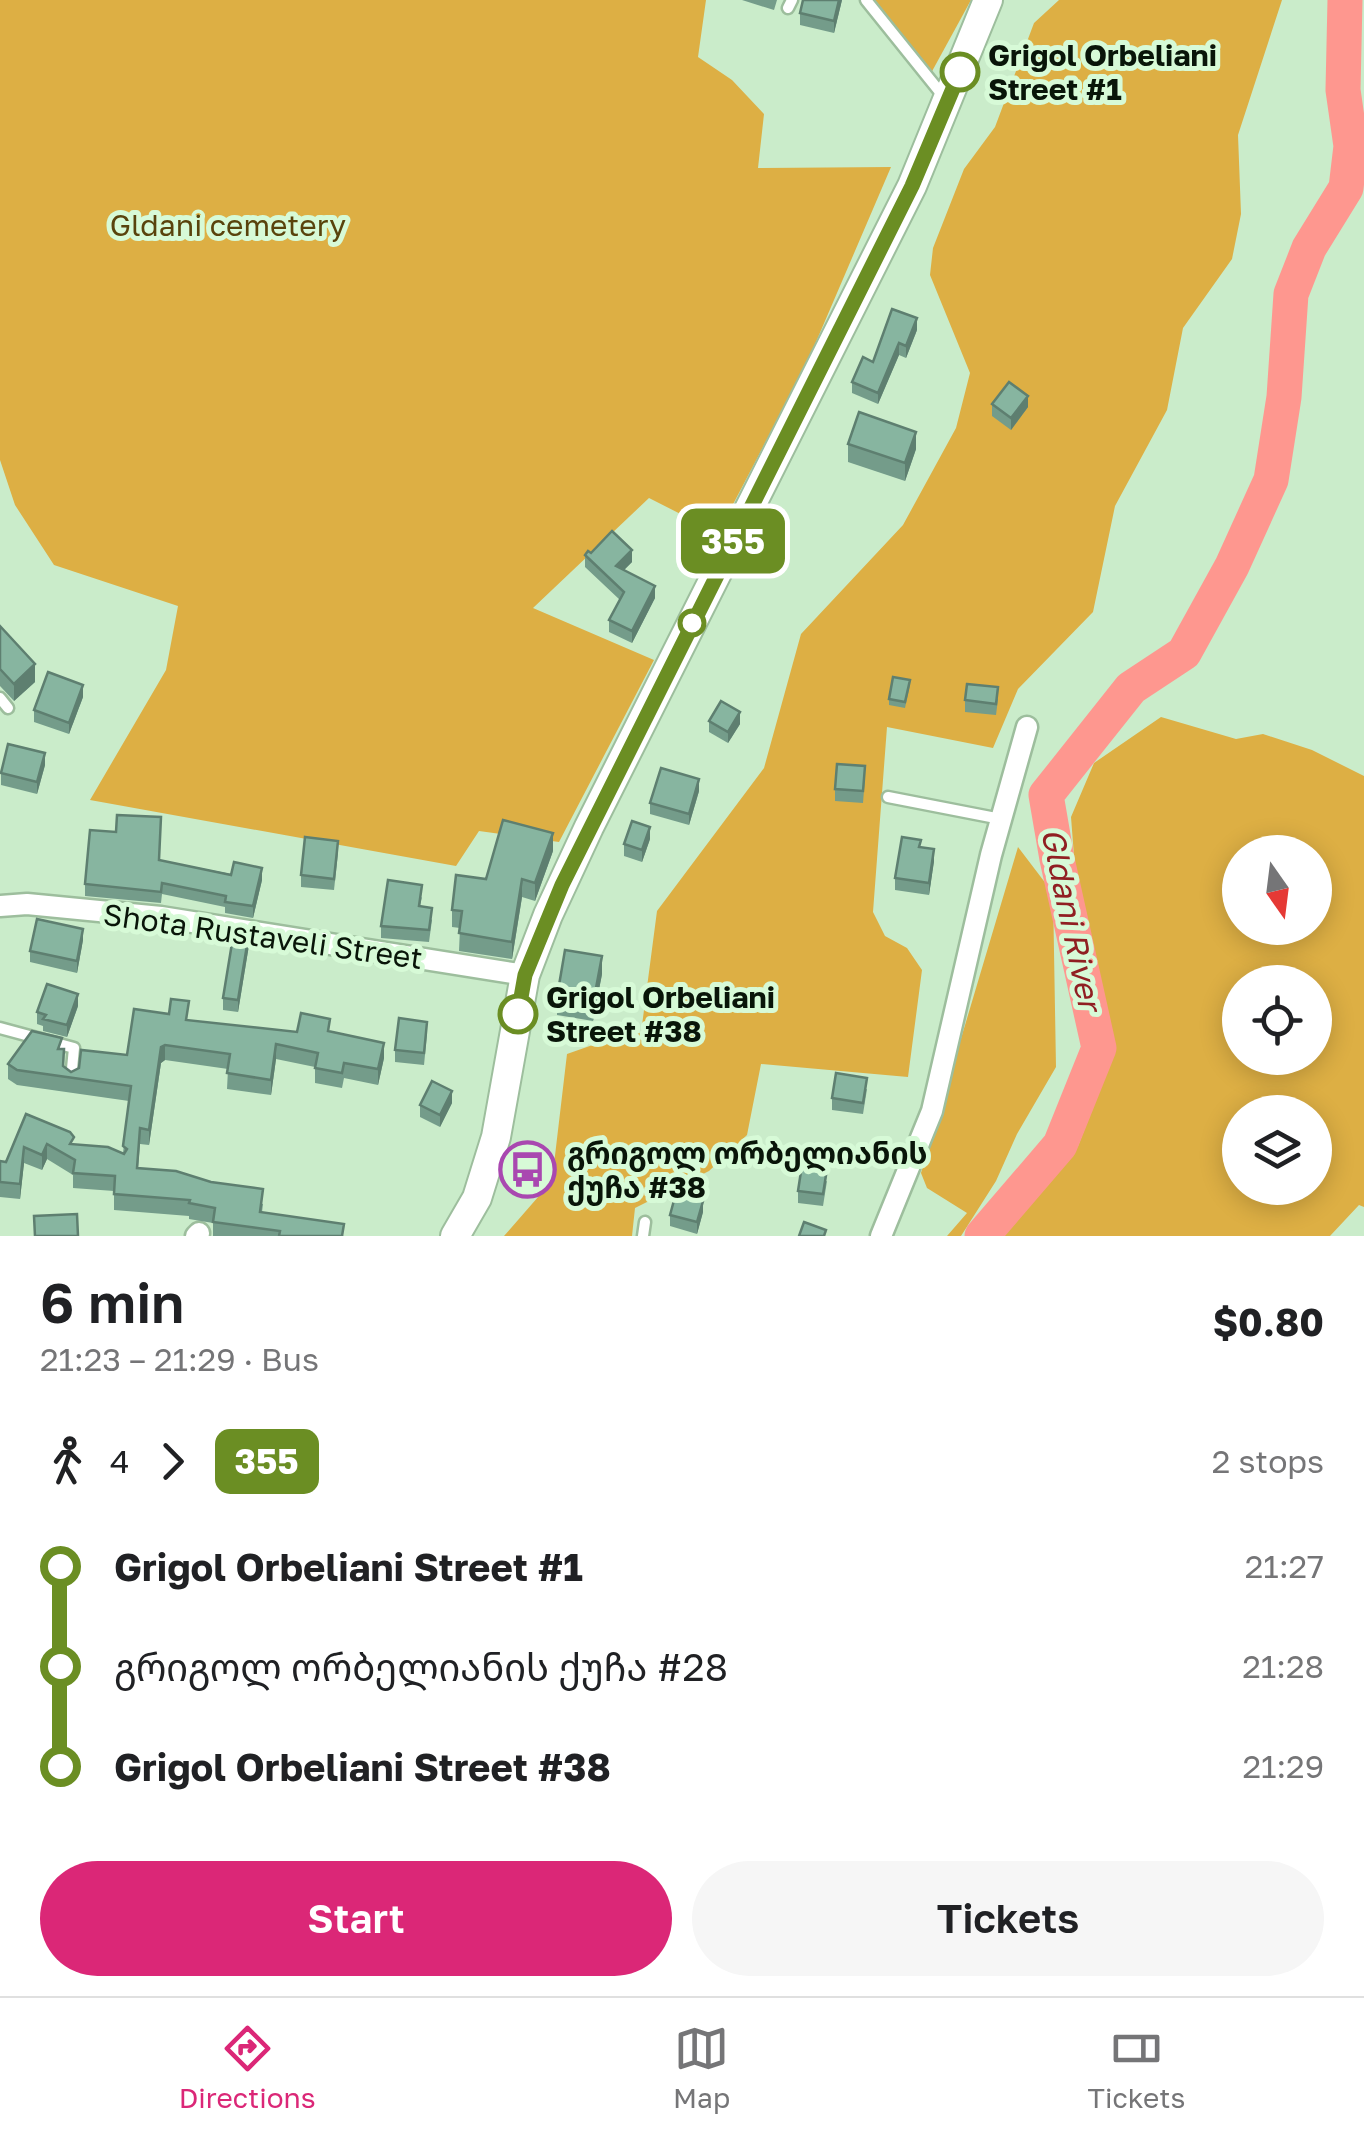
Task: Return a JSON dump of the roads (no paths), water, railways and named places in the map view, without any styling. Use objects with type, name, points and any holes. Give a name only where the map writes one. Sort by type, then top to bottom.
[{"type":"main road","points":[[455,1236],[477,1198],[496,1138],[525,975],[548,914],[912,186],[988,0]]},
{"type":"street","points":[[880,1236],[932,1111],[1001,819],[1027,727]]},
{"type":"street","name":"Shota Rustaveli Street","points":[[0,906],[27,904],[160,917],[525,975]]},
{"type":"lane","points":[[866,0],[948,102]]},
{"type":"lane","points":[[0,698],[8,708]]},
{"type":"lane","points":[[888,796],[1001,819]]},
{"type":"lane","points":[[0,1028],[74,1048],[71,1079]]},
{"type":"lane","points":[[643,1236],[645,1222]]},
{"type":"waterway","name":"Gldani River","points":[[982,1236],[1060,1145],[1099,1048],[1046,795],[1131,688],[1184,653],[1232,566],[1271,480],[1284,397],[1291,294],[1309,248],[1346,188],[1351,146],[1343,90],[1345,0]]},
{"type":"place","name":"Grigol Orbeliani Street #1","points":[[960,72]]},
{"type":"place","name":"Grigol Orbeliani Street #38","points":[[518,1014]]},
{"type":"place","name":"გრიგოლ ორბელიანის ქუჩა #38","points":[[528,1170]]},
{"type":"park label","name":"Gldani cemetery","points":[[228,225]]}]
